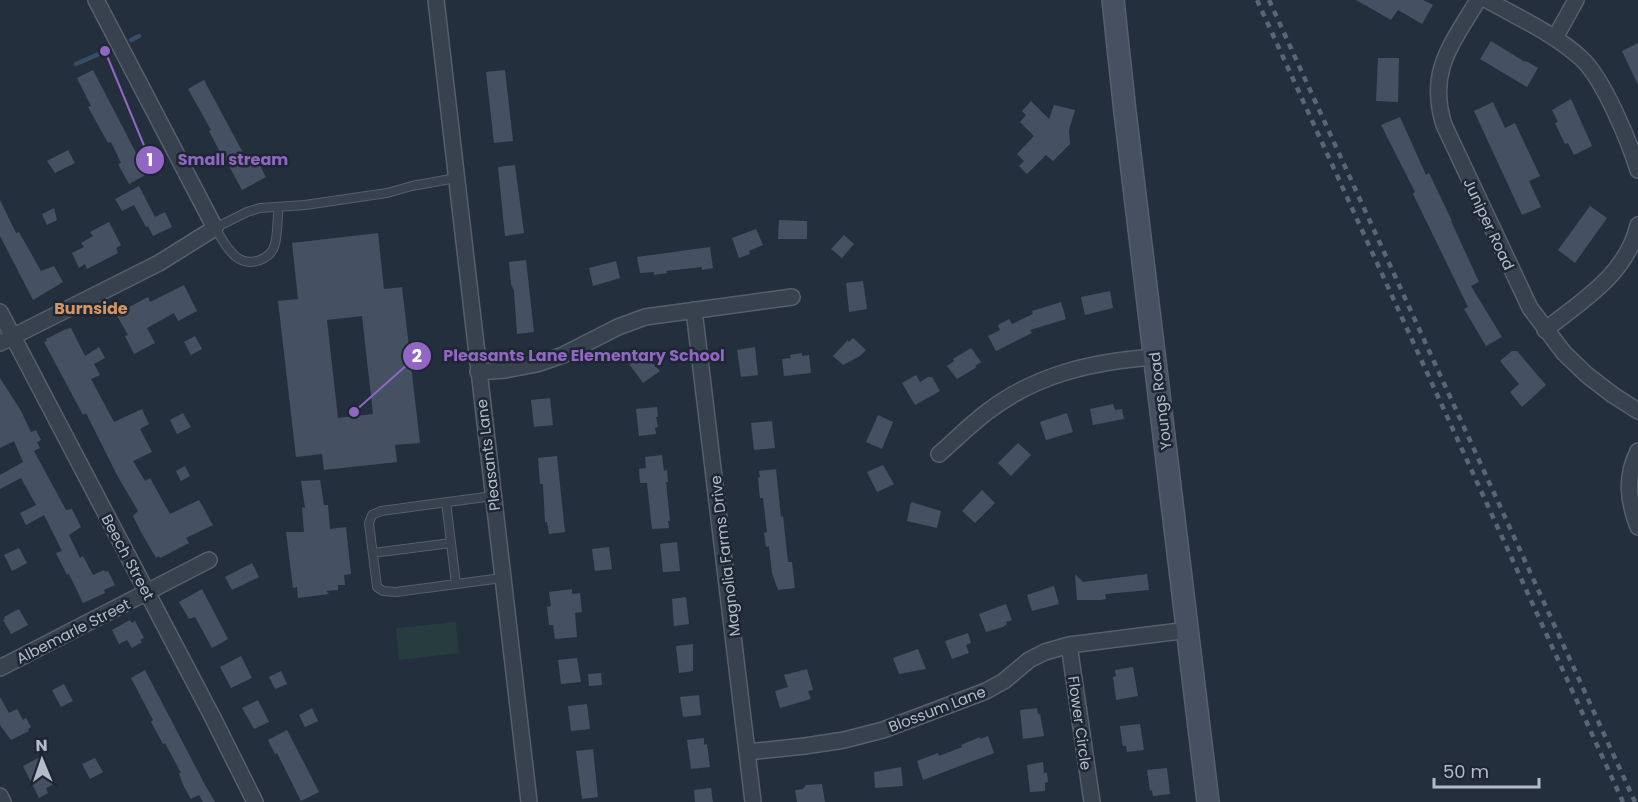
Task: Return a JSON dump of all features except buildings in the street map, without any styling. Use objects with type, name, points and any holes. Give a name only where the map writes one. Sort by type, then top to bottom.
[{"type":"street","points":[[7,339],[159,263],[215,228],[96,0]]},
{"type":"street","name":"Pleasants Lane","points":[[436,0],[529,802]]},
{"type":"street","name":"Youngs Road","points":[[1113,0],[1208,802]]},
{"type":"street","name":"Juniper Road","points":[[1478,0],[1444,60],[1437,86],[1438,105],[1444,124],[1530,308],[1564,353],[1587,375],[1638,411]]},
{"type":"street","points":[[1487,0],[1555,38],[1583,60],[1597,78],[1638,170]]},
{"type":"street","points":[[1555,38],[1576,0]]},
{"type":"street","points":[[1545,330],[1605,283],[1623,259],[1637,229]]},
{"type":"street","points":[[478,372],[537,364],[563,355],[618,327],[645,317],[792,297]]},
{"type":"street","name":"Magnolia Farms Drive","points":[[694,310],[753,802]]},
{"type":"street","name":"Beech Street","points":[[0,312],[7,339],[147,593],[255,802]]},
{"type":"street","points":[[939,454],[988,411],[1037,383],[1085,366],[1123,359],[1155,357]]},
{"type":"street","points":[[1638,451],[1632,465],[1629,486],[1630,503],[1638,527]]},
{"type":"street","name":"Albemarle Street","points":[[0,668],[209,560]]},
{"type":"street","name":"Blossum Lane","points":[[747,752],[844,740],[883,730],[986,692],[1004,681],[1029,660],[1045,652],[1069,645],[1188,630]]},
{"type":"street","name":"Flower Circle","points":[[1069,645],[1092,802]]},
{"type":"street","points":[[0,796],[3,802]]},
{"type":"lane","points":[[279,207],[274,245],[269,255],[259,261],[249,262],[236,258],[215,228],[247,212],[279,207],[387,193],[456,178]]},
{"type":"lane","points":[[493,496],[381,511],[372,515],[369,524],[377,587],[383,591],[396,592],[502,578]]},
{"type":"lane","points":[[446,502],[456,584]]},
{"type":"lane","points":[[373,553],[451,543]]},
{"type":"green space","points":[[456,622],[459,653],[399,660],[396,628]]},
{"type":"waterway","points":[[131,40],[139,36]]},
{"type":"waterway","points":[[76,64],[110,49]]},
{"type":"railway","points":[[1257,0],[1623,802]]},
{"type":"railway","points":[[1269,0],[1635,802]]},
{"type":"place","name":"Small stream","points":[[105,51]]},
{"type":"place","name":"Pleasants Lane Elementary School","points":[[354,412]]},
{"type":"district","name":"Burnside","points":[[91,308]]}]
